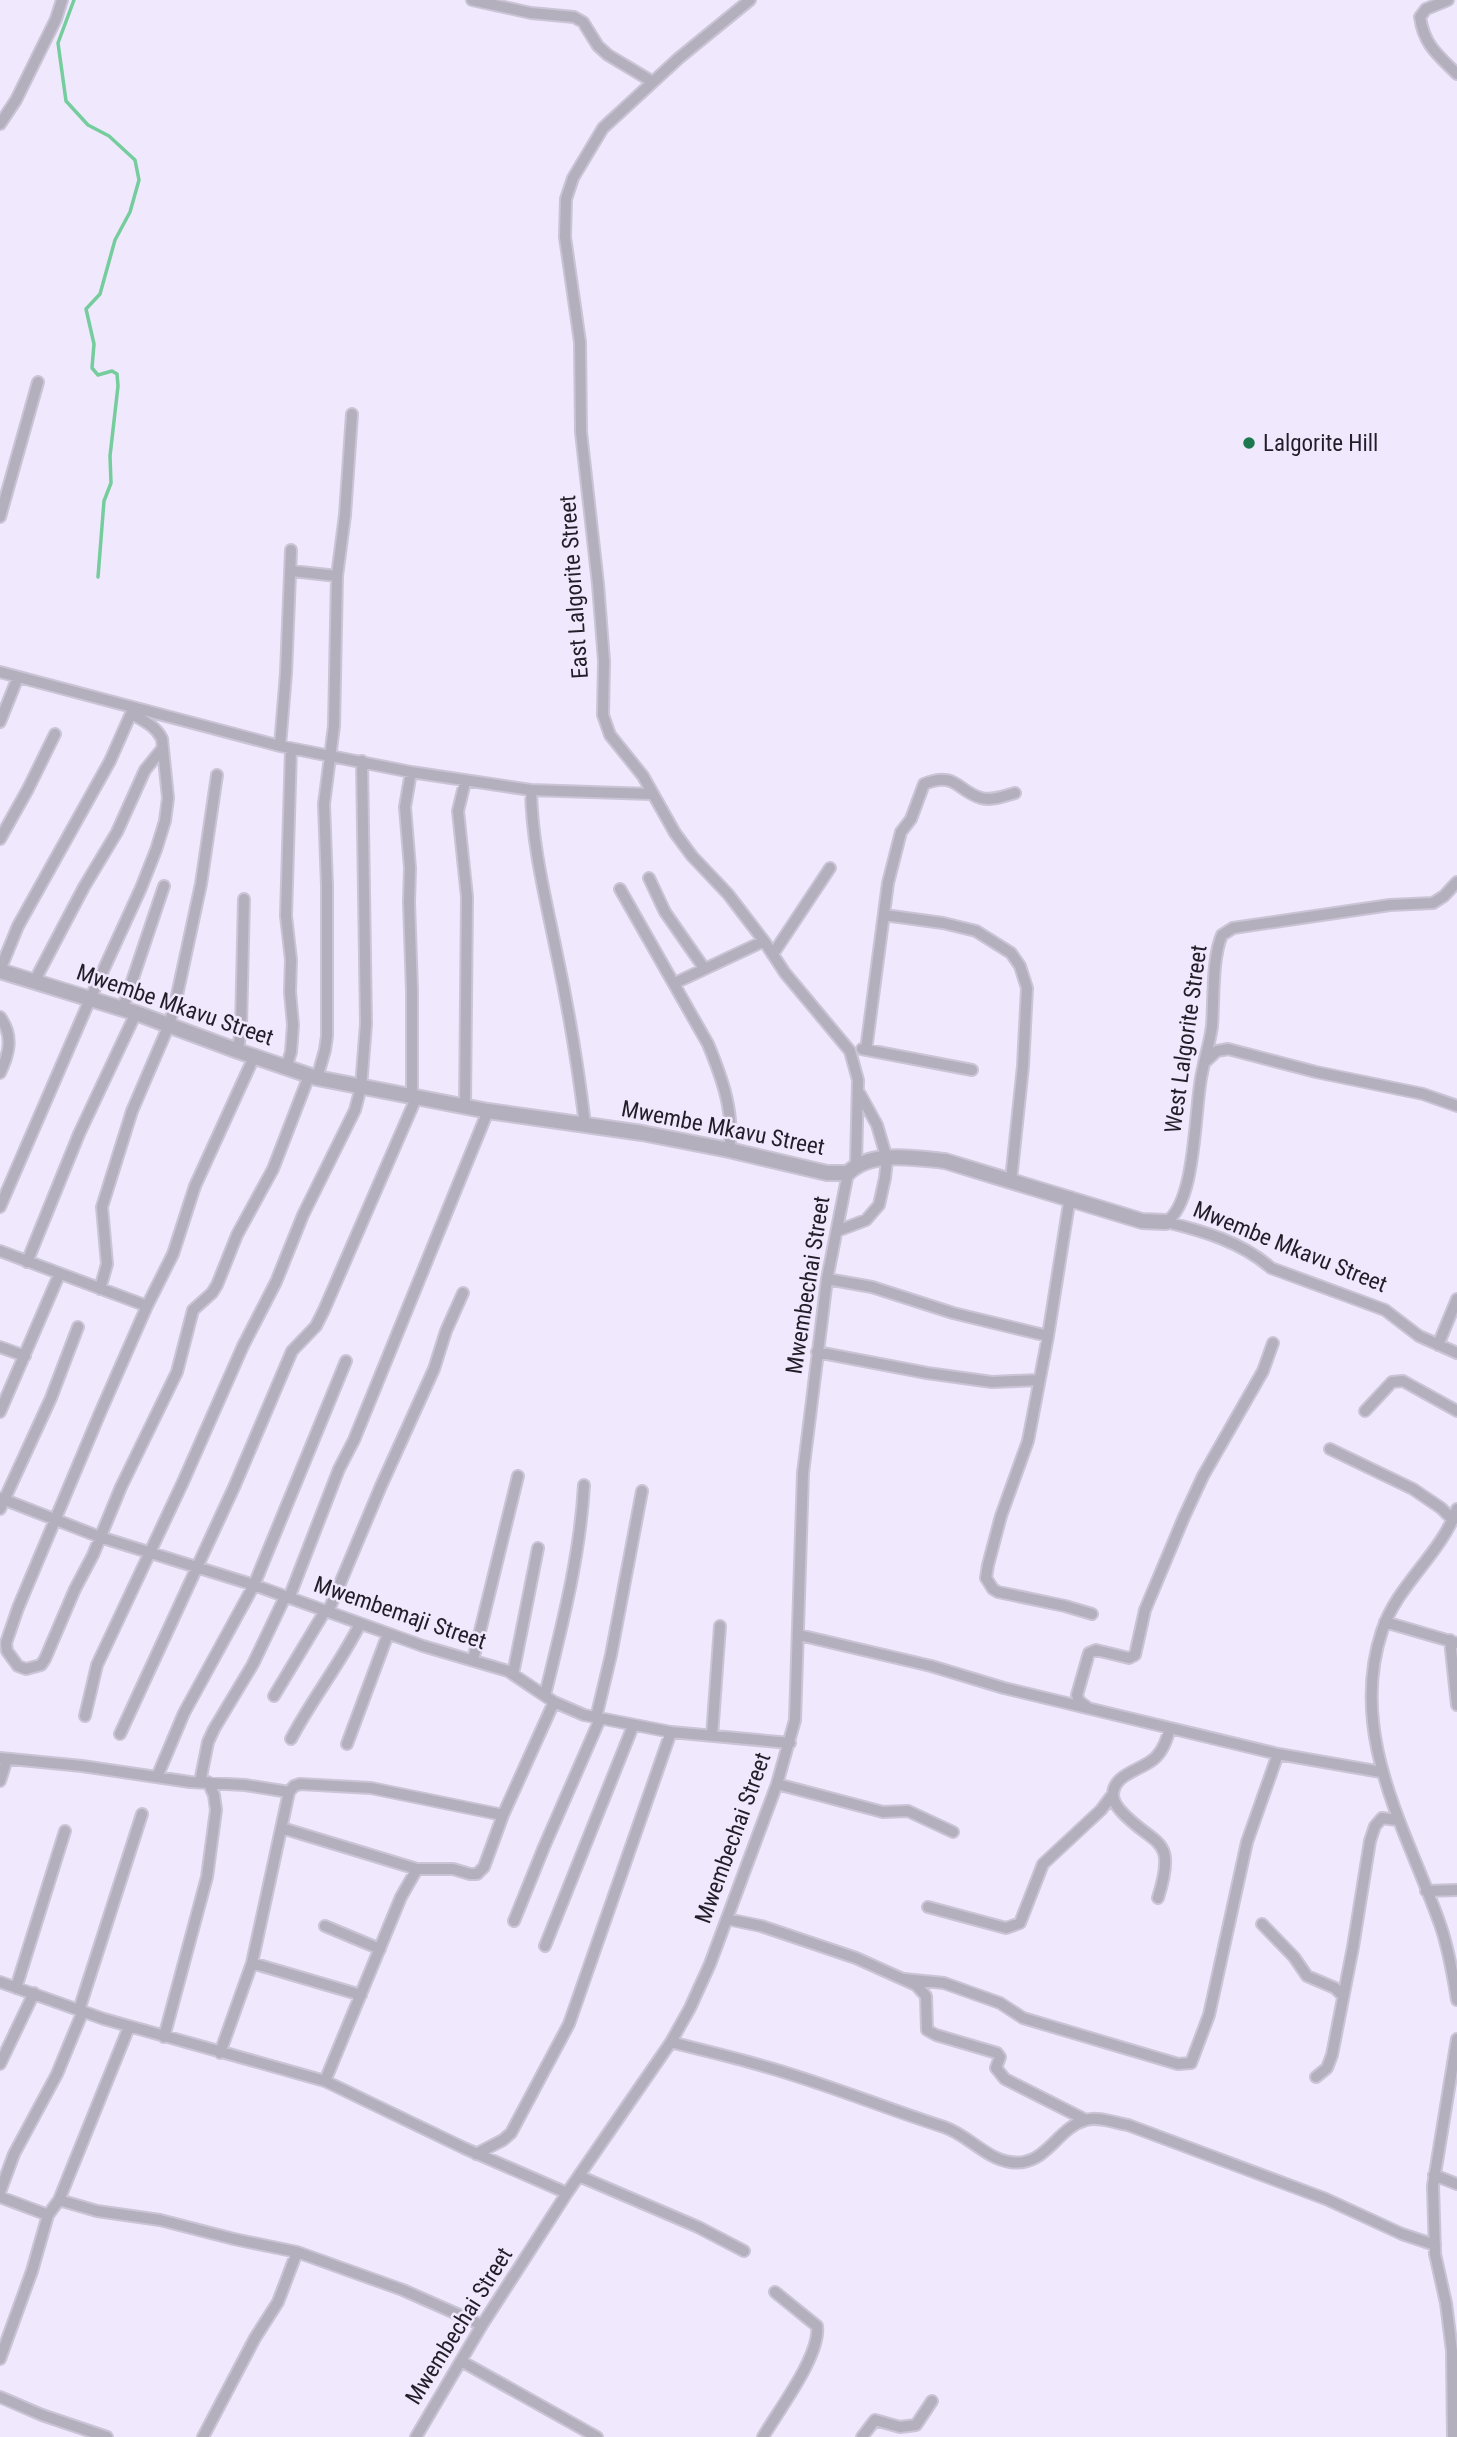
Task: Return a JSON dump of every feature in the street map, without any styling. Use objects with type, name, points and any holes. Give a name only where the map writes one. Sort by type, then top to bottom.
[{"type":"street","points":[[0,124],[16,100],[62,0]]},
{"type":"street","points":[[472,0],[531,13],[574,17],[583,22],[598,46],[608,55],[653,82]]},
{"type":"street","name":"East Lalgorite Street","points":[[750,0],[715,27],[603,128],[573,178],[566,199],[565,237],[569,282],[580,342],[581,432],[604,661],[603,715],[610,735],[638,769],[674,833],[728,894],[792,982],[846,1046],[854,1063],[858,1088],[852,1168]]},
{"type":"street","points":[[1448,0],[1426,9],[1420,17],[1422,34],[1457,74]]},
{"type":"street","points":[[0,517],[38,382]]},
{"type":"street","points":[[254,1057],[195,1186],[173,1254],[147,1306],[18,1608],[6,1643],[7,1651],[18,1666],[26,1669],[34,1667],[41,1665],[45,1659],[121,1487],[177,1372],[193,1310],[217,1285],[237,1235],[273,1169],[325,1050],[327,886],[324,804],[334,726],[337,576],[345,515],[352,414]]},
{"type":"street","points":[[286,1068],[292,1045],[293,1025],[291,960],[286,916],[285,747],[291,550]]},
{"type":"street","points":[[292,571],[337,576]]},
{"type":"street","points":[[0,672],[132,712],[411,772],[531,790],[652,794]]},
{"type":"street","points":[[0,722],[18,677]]},
{"type":"street","points":[[0,1207],[141,888],[165,821],[168,798],[162,739],[159,732],[132,712]]},
{"type":"street","points":[[0,970],[18,926],[95,788],[132,712]]},
{"type":"street","points":[[0,839],[55,734]]},
{"type":"street","points":[[34,982],[84,887],[117,832],[145,770],[162,749]]},
{"type":"street","points":[[85,1716],[97,1665],[243,1346],[276,1282],[303,1215],[355,1110],[361,1087],[366,1024],[362,761]]},
{"type":"street","points":[[120,1734],[198,1567],[292,1351],[316,1326],[324,1310],[415,1096],[410,868],[405,807],[411,772]]},
{"type":"street","points":[[100,1289],[108,1249],[102,1207],[132,1111],[169,1025],[183,973],[201,884],[217,775]]},
{"type":"street","points":[[866,1050],[888,883],[901,832],[911,819],[924,784],[945,779],[980,797],[992,799],[1015,793]]},
{"type":"street","points":[[465,782],[458,811],[467,897],[465,1106]]},
{"type":"street","points":[[531,790],[538,866],[575,1040],[585,1125]]},
{"type":"street","points":[[773,954],[830,869]]},
{"type":"street","points":[[649,878],[665,912],[704,968]]},
{"type":"street","name":"West Lalgorite Street","points":[[1166,1222],[1174,1217],[1186,1188],[1202,1074],[1212,1028],[1217,953],[1222,935],[1233,928],[1390,905],[1433,903],[1457,882]]},
{"type":"street","points":[[27,1262],[130,1010],[164,886]]},
{"type":"street","points":[[620,889],[708,1044],[730,1113],[730,1150]]},
{"type":"street","points":[[238,1051],[244,899]]},
{"type":"street","points":[[884,915],[943,923],[976,932],[1011,953],[1020,966],[1027,988],[1023,1066],[1011,1180]]},
{"type":"street","points":[[675,984],[764,941]]},
{"type":"street","name":"Mwembe Mkavu Street","points":[[0,970],[130,1010],[313,1077],[361,1087],[488,1111],[730,1150],[827,1173],[852,1168],[869,1160],[945,1161],[1142,1221],[1166,1222],[1202,1231],[1256,1255],[1271,1268],[1385,1310],[1419,1336],[1457,1353]]},
{"type":"street","points":[[0,1017],[10,1047],[0,1073]]},
{"type":"street","points":[[846,1046],[972,1070]]},
{"type":"street","points":[[1206,1061],[1217,1051],[1227,1049],[1315,1072],[1423,1094],[1457,1106]]},
{"type":"street","points":[[837,1231],[866,1220],[879,1205],[887,1159],[877,1125],[858,1088]]},
{"type":"street","points":[[164,2037],[207,1877],[216,1810],[214,1795],[204,1782],[208,1742],[253,1664],[287,1597],[488,1111]]},
{"type":"street","name":"Mwembechai Street","points":[[420,2436],[482,2325],[567,2193],[671,2042],[698,1991],[778,1784],[795,1720],[803,1473],[817,1352],[827,1279],[852,1168]]},
{"type":"street","points":[[1070,1197],[1028,1441],[1001,1516],[986,1577],[998,1592],[1092,1614]]},
{"type":"street","points":[[0,1251],[147,1306]]},
{"type":"street","points":[[0,1412],[59,1275]]},
{"type":"street","points":[[827,1279],[872,1287],[953,1313],[1048,1336]]},
{"type":"street","points":[[274,1696],[327,1612],[434,1370],[446,1331],[463,1293]]},
{"type":"street","points":[[1438,1345],[1457,1299]]},
{"type":"street","points":[[1,1502],[51,1398],[78,1327]]},
{"type":"street","points":[[1087,1707],[1079,1701],[1077,1695],[1089,1653],[1096,1650],[1129,1658],[1135,1655],[1145,1610],[1184,1517],[1203,1476],[1263,1371],[1273,1343]]},
{"type":"street","points":[[0,1347],[25,1356]]},
{"type":"street","points":[[817,1352],[992,1382],[1038,1380]]},
{"type":"street","points":[[157,1777],[184,1713],[254,1585],[346,1361]]},
{"type":"street","points":[[1365,1411],[1392,1382],[1398,1380],[1457,1411]]},
{"type":"street","points":[[1330,1449],[1413,1489],[1455,1520],[1413,1577],[1385,1622],[1376,1659],[1372,1716],[1381,1772],[1451,1962],[1457,2000]]},
{"type":"street","points":[[473,1660],[517,1476]]},
{"type":"street","points":[[282,1828],[417,1869],[453,1869],[470,1874],[482,1871],[550,1698],[576,1561],[584,1485]]},
{"type":"street","points":[[514,1921],[598,1718],[642,1491]]},
{"type":"street","name":"Mwembemaji Street","points":[[1,1502],[513,1674],[550,1698],[598,1718],[671,1732],[790,1743]]},
{"type":"street","points":[[513,1674],[538,1548]]},
{"type":"street","points":[[1385,1622],[1454,1641],[1457,1705]]},
{"type":"street","points":[[292,1739],[345,1654],[360,1624]]},
{"type":"street","points":[[712,1735],[720,1626]]},
{"type":"street","points":[[346,1744],[388,1634]]},
{"type":"street","points":[[799,1635],[931,1665],[1004,1688],[1278,1754],[1381,1772]]},
{"type":"street","points":[[545,1946],[632,1726]]},
{"type":"street","points":[[928,1907],[1006,1928],[1020,1923],[1043,1864],[1101,1810],[1125,1775],[1156,1758],[1163,1748],[1170,1728]]},
{"type":"street","points":[[476,2154],[511,2133],[561,2041],[671,1732]]},
{"type":"street","points":[[904,1979],[944,1983],[1000,2003],[1023,2018],[1178,2064],[1191,2063],[1209,2015],[1247,1842],[1278,1754]]},
{"type":"street","points":[[0,1781],[3,1758],[289,1792]]},
{"type":"street","points":[[778,1784],[883,1812],[908,1811],[953,1832]]},
{"type":"street","points":[[220,2053],[252,1963],[289,1792],[294,1786],[361,1787],[503,1815]]},
{"type":"street","points":[[1113,1794],[1115,1804],[1128,1819],[1161,1845],[1165,1854],[1165,1870],[1158,1898]]},
{"type":"street","points":[[48,2215],[0,2194],[14,2154],[57,2074],[81,2011],[142,1814]]},
{"type":"street","points":[[1316,2077],[1329,2064],[1371,1834],[1382,1818],[1397,1820]]},
{"type":"street","points":[[16,1988],[65,1831]]},
{"type":"street","points":[[325,2081],[401,1897],[417,1869]]},
{"type":"street","points":[[1426,1891],[1457,1890]]},
{"type":"street","points":[[727,1919],[761,1926],[856,1958],[916,1985],[926,1996],[927,2030],[997,2053],[1000,2057],[996,2068],[1005,2079],[1086,2120]]},
{"type":"street","points":[[1262,1924],[1288,1950],[1307,1976],[1335,1988],[1343,1996]]},
{"type":"street","points":[[325,1926],[380,1949]]},
{"type":"street","points":[[252,1963],[360,1995]]},
{"type":"street","points":[[0,1982],[129,2027],[325,2081],[476,2154],[567,2193]]},
{"type":"street","points":[[0,2064],[34,1993]]},
{"type":"street","points":[[0,2359],[32,2271],[48,2215],[59,2200],[129,2027]]},
{"type":"street","points":[[1453,2437],[1452,2351],[1435,2245],[1434,2175],[1457,2039]]},
{"type":"street","points":[[671,2042],[765,2066],[859,2097],[917,2120],[946,2128],[995,2157],[1009,2162],[1032,2160],[1048,2150],[1070,2129],[1086,2120],[1097,2119],[1128,2125],[1326,2199],[1402,2234],[1435,2245]]},
{"type":"street","points":[[1434,2175],[1457,2184]]},
{"type":"street","points":[[579,2176],[698,2227],[744,2251]]},
{"type":"street","points":[[59,2200],[97,2211],[160,2220],[297,2252],[402,2290],[482,2325]]},
{"type":"street","points":[[203,2437],[278,2302],[297,2252]]},
{"type":"street","points":[[764,2437],[802,2374],[818,2336],[817,2326],[775,2292]]},
{"type":"street","points":[[461,2361],[597,2437]]},
{"type":"street","points":[[0,2397],[107,2437]]},
{"type":"street","points":[[862,2437],[875,2420],[900,2427],[916,2425],[932,2401]]},
{"type":"waterway","points":[[74,0],[58,43],[66,101],[88,125],[109,136],[135,160],[139,180],[130,212],[115,240],[100,294],[86,309],[94,344],[92,368],[98,375],[112,371],[117,374],[118,386],[110,456],[111,483],[104,501],[98,577]]},
{"type":"place","name":"Lalgorite Hill","points":[[1249,443]]}]
